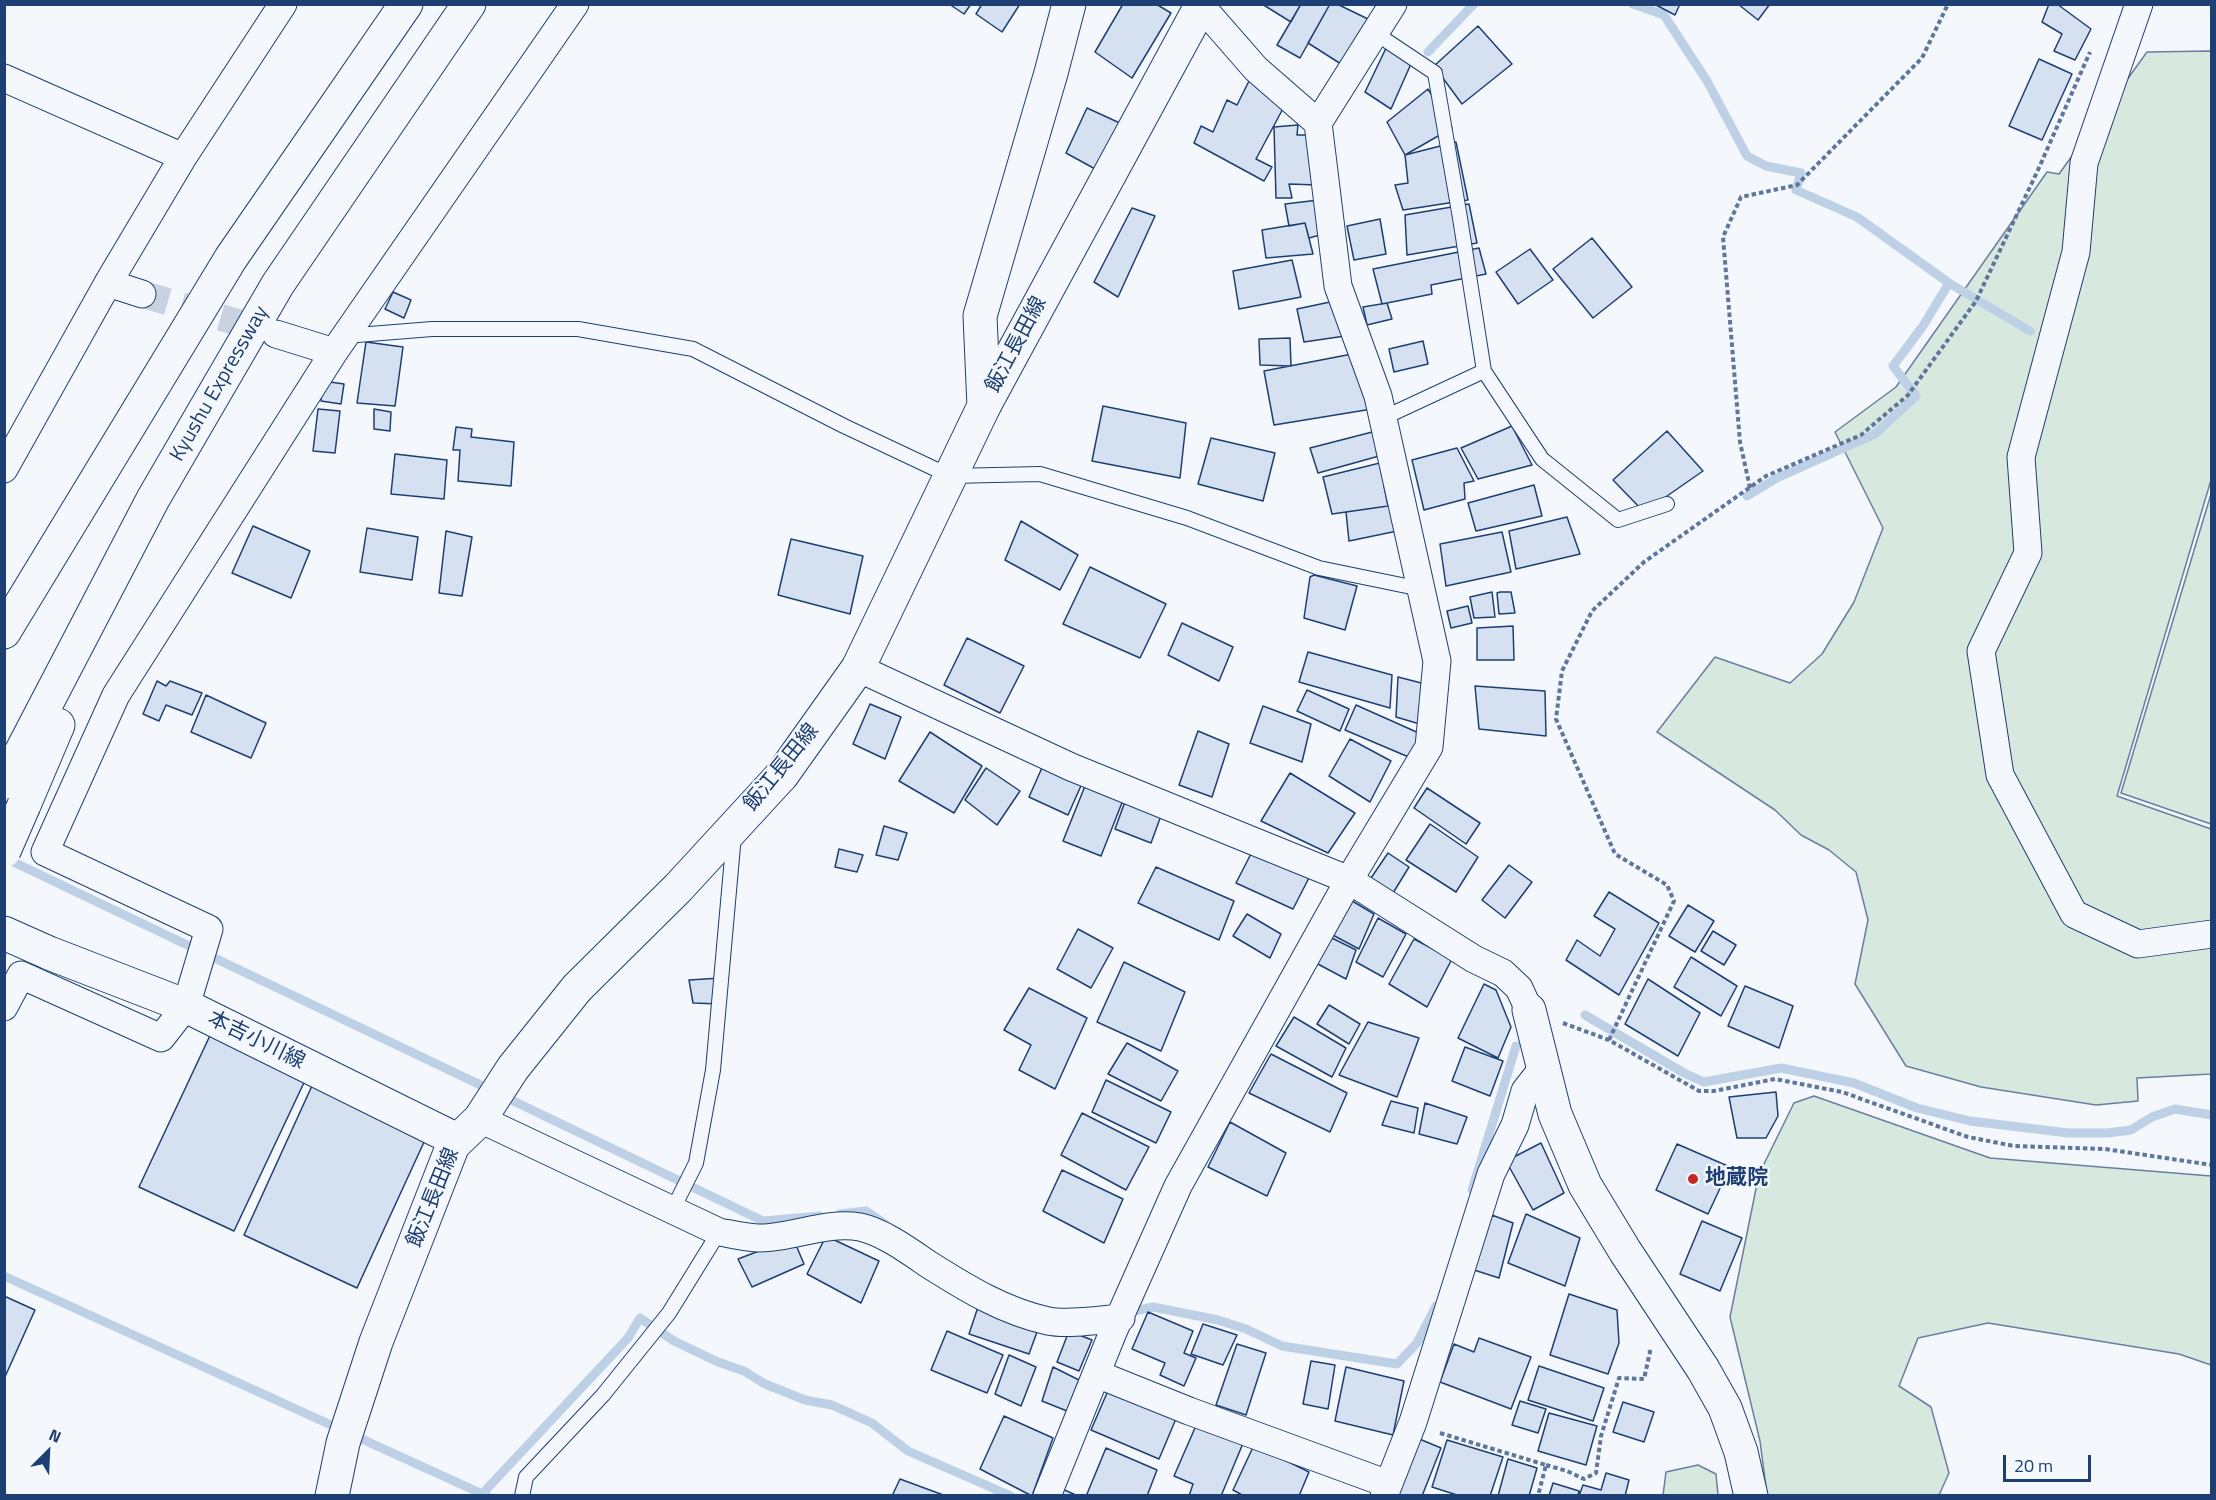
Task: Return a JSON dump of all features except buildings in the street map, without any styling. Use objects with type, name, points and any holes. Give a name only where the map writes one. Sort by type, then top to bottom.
[{"type":"main road","points":[[4,632],[231,258],[406,4]]},
{"type":"main road","name":"Kyushu Expressway","points":[[4,851],[14,795],[153,499],[278,284],[469,4]]},
{"type":"main road","points":[[984,406],[980,316],[1069,4]]},
{"type":"main road","name":"飯江長田線","points":[[332,1496],[343,1443],[376,1342],[453,1145],[469,1129],[513,1068],[577,988],[678,888],[782,775],[858,668],[984,406],[1201,5]]},
{"type":"main road","name":"本吉小川線","points":[[4,918],[49,953]]},
{"type":"main road","name":"本吉小川線","points":[[4,933],[49,953],[186,1006],[469,1129]]},
{"type":"main road","points":[[1528,1010],[1556,1114],[1585,1185],[1625,1251],[1703,1369],[1725,1408],[1741,1452],[1751,1496]]},
{"type":"street","points":[[4,469],[108,283],[183,157],[284,4]]},
{"type":"street","points":[[45,852],[116,695],[340,344],[574,4]]},
{"type":"street","points":[[1047,1496],[1178,1186],[1349,880],[1429,747],[1437,661],[1378,396],[1338,286],[1318,123],[1393,4]]},
{"type":"street","points":[[2139,4],[2084,163],[2076,252],[2021,457],[2028,554],[1981,651],[2000,775],[2073,914],[2138,944],[2211,934]]},
{"type":"street","points":[[1201,5],[1256,69],[1318,123]]},
{"type":"street","points":[[4,78],[183,157]]},
{"type":"street","points":[[108,283],[142,294]]},
{"type":"street","points":[[276,334],[340,344]]},
{"type":"street","points":[[858,668],[1071,766],[1349,880],[1474,959],[1503,974],[1519,988],[1528,1010]]},
{"type":"street","points":[[4,834],[209,929],[186,1006],[161,1038],[21,975],[4,1007]]},
{"type":"street","points":[[1097,1374],[1386,1490],[1413,1422],[1491,1173],[1515,1125],[1525,1091],[1544,1068]]},
{"type":"street","points":[[469,1129],[673,1209],[719,1232],[760,1238],[833,1227],[860,1227],[880,1235],[920,1258],[977,1295],[1016,1311],[1049,1321],[1121,1318]]},
{"type":"lane","points":[[1375,33],[1435,73],[1484,371],[1542,459],[1618,520],[1667,504]]},
{"type":"lane","points":[[340,344],[432,329],[578,329],[693,349],[844,426],[950,476],[1040,474],[1187,518],[1319,568],[1421,589]]},
{"type":"lane","points":[[1383,418],[1484,371]]},
{"type":"lane","points":[[673,1209],[696,1163],[713,1070],[735,827]]},
{"type":"lane","points":[[522,1496],[526,1476],[603,1395],[669,1313],[719,1232]]},
{"type":"path","points":[[1750,488],[1740,442],[1723,237],[1741,197],[1797,185],[1922,58],[1948,4]]},
{"type":"path","points":[[1609,1040],[1674,901],[1668,885],[1615,854],[1556,719],[1562,671],[1592,611],[1644,562],[1766,476],[1861,435],[1908,395],[1977,301],[2093,46]]},
{"type":"path","points":[[1528,1010],[1609,1040],[1699,1091],[1714,1091],[1775,1079],[1842,1092],[1968,1137],[2014,1146],[2105,1149],[2211,1165]]},
{"type":"path","points":[[1413,1422],[1454,1438],[1546,1465],[1584,1479],[1596,1473],[1602,1436],[1619,1378],[1644,1379],[1650,1352],[1648,1343]]},
{"type":"path","points":[[1538,1496],[1546,1465]]},
{"type":"shaded area","points":[[2211,51],[2211,480],[2117,796],[2211,829],[2211,1074],[2137,1078],[2138,1101],[2096,1105],[1981,1087],[1906,1066],[1855,984],[1868,920],[1856,872],[1829,850],[1801,835],[1775,810],[1657,732],[1715,657],[1790,683],[1822,654],[1854,602],[1883,528],[1835,432],[1896,387],[2047,172],[2059,174],[2147,52]]},
{"type":"shaded area","points":[[2211,494],[2212,824],[2121,793]]},
{"type":"shaded area","points":[[1814,1096],[1990,1158],[2211,1176],[2211,1365],[2179,1354],[1988,1323],[1918,1338],[1899,1386],[1931,1407],[1949,1473],[1939,1495],[1767,1495],[1760,1441],[1730,1317],[1759,1174],[1794,1103]]},
{"type":"shaded area","points":[[1698,1465],[1716,1474],[1718,1495],[1663,1495],[1666,1472]]},
{"type":"waterway","points":[[1428,52],[1474,4]]},
{"type":"waterway","points":[[1633,4],[1664,15],[1707,81],[1747,156],[1766,166],[1801,173],[1796,190],[1857,217],[1949,283],[2030,331]]},
{"type":"waterway","points":[[1747,496],[1777,478],[1875,434],[1916,396],[1893,366],[1923,326],[1949,283]]},
{"type":"waterway","points":[[5,858],[491,1090]]},
{"type":"waterway","points":[[1585,1015],[1684,1073],[1704,1082],[1781,1068],[1854,1083],[1917,1108],[1970,1121],[2068,1133],[2107,1133],[2131,1130],[2152,1117],[2175,1109],[2212,1115]]},
{"type":"waterway","points":[[1472,1190],[1516,1046]]},
{"type":"waterway","points":[[503,1096],[763,1221],[820,1216]]},
{"type":"waterway","points":[[840,1214],[866,1211],[885,1224]]},
{"type":"waterway","points":[[4,1276],[487,1496]]},
{"type":"waterway","points":[[1134,1311],[1153,1307],[1218,1320],[1246,1329],[1282,1346],[1397,1364],[1417,1343],[1436,1306]]},
{"type":"waterway","points":[[482,1494],[628,1338],[640,1318],[674,1341],[718,1362],[744,1371],[765,1384],[805,1400],[832,1405],[872,1423],[908,1451],[1011,1496]]},
{"type":"tunnel","points":[[142,294],[270,332]]},
{"type":"place","name":"地蔵院","points":[[1693,1179]]}]
